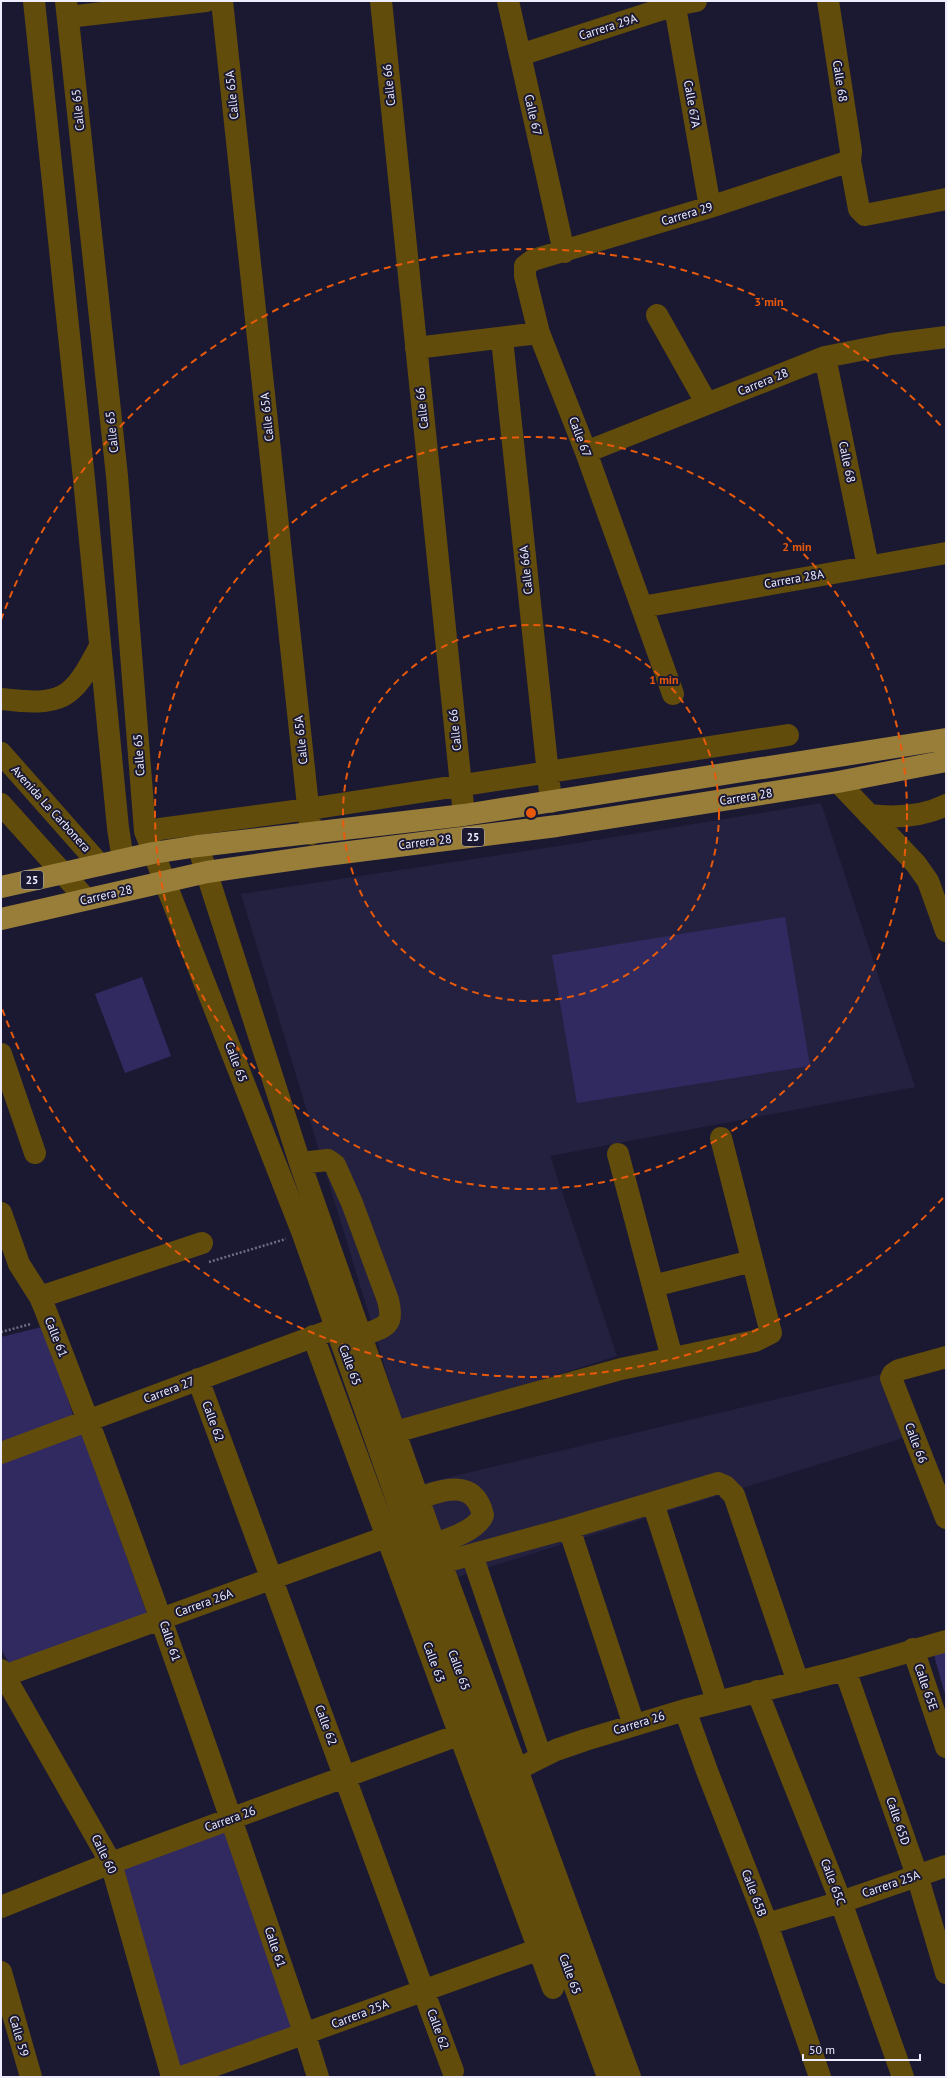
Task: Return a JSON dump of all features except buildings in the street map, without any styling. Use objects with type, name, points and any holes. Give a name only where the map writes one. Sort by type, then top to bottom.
[{"type":"main road","name":"Carrera 28","points":[[1,887],[123,860],[198,846],[312,834],[464,815],[946,738]]},
{"type":"main road","name":"Carrera 28","points":[[1,919],[207,872],[318,856],[557,826],[838,782],[946,761]]},
{"type":"street","points":[[34,1],[118,828],[123,860]]},
{"type":"street","points":[[67,9],[206,1]]},
{"type":"street","name":"Calle 65A","points":[[222,1],[312,834]]},
{"type":"street","name":"Calle 66","points":[[381,1],[464,815]]},
{"type":"street","name":"Calle 67","points":[[508,1],[564,252]]},
{"type":"street","name":"Carrera 29A","points":[[520,55],[674,3],[696,1]]},
{"type":"street","name":"Calle 68","points":[[828,1],[851,151],[850,161],[860,209],[865,215],[946,199]]},
{"type":"street","name":"Calle 67A","points":[[674,3],[710,207]]},
{"type":"street","name":"Calle 65","points":[[67,9],[117,476],[145,831],[303,1234],[336,1328],[430,1552],[516,1770],[630,2077]]},
{"type":"street","name":"Carrera 29","points":[[525,266],[533,260],[564,252],[710,207],[850,161]]},
{"type":"street","name":"Calle 67","points":[[525,266],[525,276],[539,333],[586,452],[673,694]]},
{"type":"street","points":[[657,315],[707,404]]},
{"type":"street","points":[[416,348],[502,339],[539,333]]},
{"type":"street","name":"Carrera 28","points":[[586,452],[825,357],[891,344],[946,337]]},
{"type":"street","name":"Calle 66A","points":[[502,339],[551,802]]},
{"type":"street","name":"Calle 68","points":[[825,357],[868,566]]},
{"type":"street","name":"Carrera 28A","points":[[642,607],[946,553]]},
{"type":"street","points":[[1,699],[28,702],[62,697],[79,683],[100,646]]},
{"type":"street","points":[[145,831],[309,809],[788,735]]},
{"type":"street","name":"Avenida La Carbonera","points":[[1,753],[100,865]]},
{"type":"street","points":[[838,782],[916,864],[928,881],[946,931]]},
{"type":"street","points":[[1,804],[86,899]]},
{"type":"street","points":[[869,815],[887,817],[915,815],[946,805]]},
{"type":"street","name":"Calle 65","points":[[198,846],[300,1164],[395,1432],[409,1502],[408,1529],[430,1552],[608,2077]]},
{"type":"street","points":[[1,1054],[35,1153]]},
{"type":"street","points":[[395,1432],[621,1369],[755,1341],[771,1333],[721,1138]]},
{"type":"street","points":[[618,1154],[672,1358]]},
{"type":"street","points":[[300,1164],[328,1160],[335,1166],[352,1203],[388,1300],[390,1320],[386,1325],[362,1336]]},
{"type":"street","name":"Calle 61","points":[[1,1213],[10,1266],[45,1309],[89,1420],[162,1618],[232,1819],[318,2077]]},
{"type":"street","points":[[45,1309],[202,1242]]},
{"type":"street","points":[[653,1286],[752,1261]]},
{"type":"street","name":"Carrera 27","points":[[1,1453],[336,1328]]},
{"type":"street","name":"Calle 63","points":[[313,1336],[461,1734],[553,1988]]},
{"type":"street","name":"Calle 66","points":[[946,1357],[899,1370],[891,1378],[946,1518]]},
{"type":"street","name":"Calle 62","points":[[198,1379],[453,2071]]},
{"type":"street","points":[[430,1552],[472,1555],[569,1528],[718,1483],[725,1486],[734,1495],[798,1682]]},
{"type":"street","points":[[409,1502],[436,1493],[461,1489],[470,1492],[476,1498],[481,1509],[483,1516],[478,1524],[455,1536],[430,1552]]},
{"type":"street","points":[[653,1503],[717,1701]]},
{"type":"street","points":[[569,1528],[634,1725]]},
{"type":"street","name":"Carrera 26A","points":[[2,1674],[408,1529]]},
{"type":"street","points":[[472,1555],[540,1757]]},
{"type":"street","name":"Carrera 26","points":[[516,1770],[540,1757],[584,1740],[717,1701],[845,1670],[913,1649],[946,1641]]},
{"type":"street","name":"Calle 65E","points":[[913,1649],[946,1747]]},
{"type":"street","name":"Calle 65D","points":[[845,1670],[917,1875],[946,1973]]},
{"type":"street","name":"Calle 60","points":[[2,1674],[111,1863],[172,2077]]},
{"type":"street","name":"Calle 65C","points":[[757,1691],[841,1902],[903,2077]]},
{"type":"street","name":"Calle 65B","points":[[685,1710],[707,1771],[767,1924],[820,2077]]},
{"type":"street","name":"Carrera 26","points":[[1,1907],[111,1863],[461,1734]]},
{"type":"street","name":"Carrera 25A","points":[[767,1924],[841,1902],[946,1866]]},
{"type":"street","name":"Carrera 25A","points":[[181,2077],[305,2035],[424,1989],[540,1949]]},
{"type":"street","name":"Calle 59","points":[[1,1972],[31,2077]]},
{"type":"path","points":[[1,1332],[45,1309]]},
{"type":"shaded area","points":[[821,803],[915,1087],[550,1156],[617,1356],[402,1423],[241,894],[566,845]]},
{"type":"shaded area","points":[[785,917],[810,1066],[577,1103],[552,955]]},
{"type":"shaded area","points":[[142,977],[171,1056],[125,1073],[95,994]]},
{"type":"shaded area","points":[[46,1326],[74,1419],[1,1445],[1,1337]]},
{"type":"shaded area","points":[[883,1374],[906,1437],[454,1578],[421,1484]]},
{"type":"shaded area","points":[[83,1433],[147,1614],[10,1665],[1,1649],[1,1464]]},
{"type":"shaded area","points":[[946,1652],[946,1698],[934,1655]]},
{"type":"shaded area","points":[[229,1825],[298,2027],[179,2070],[122,1865]]}]
